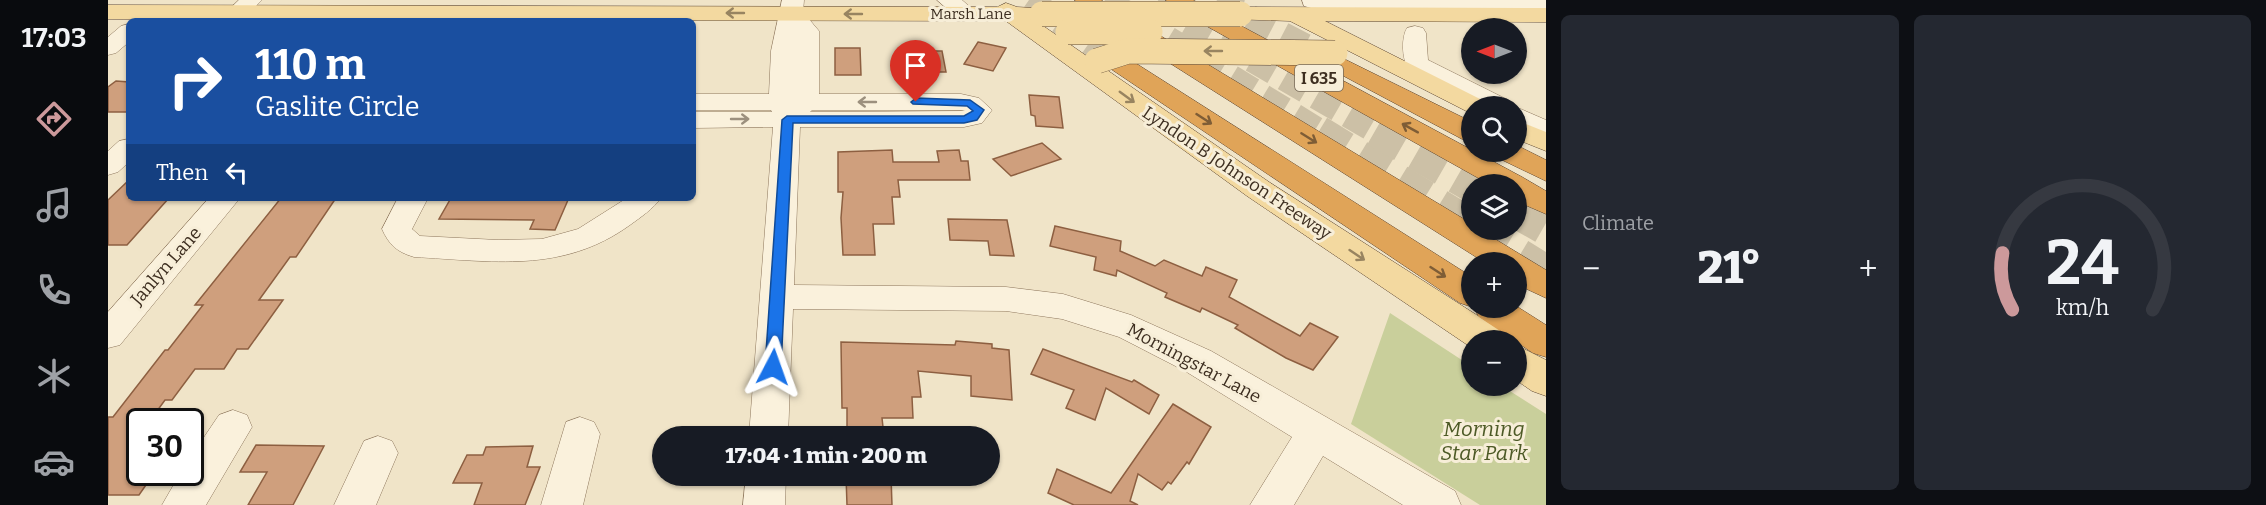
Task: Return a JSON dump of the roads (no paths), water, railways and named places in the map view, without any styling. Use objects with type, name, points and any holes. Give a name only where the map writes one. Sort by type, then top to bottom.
[{"type":"highway","points":[[1086,0],[1492,252]]},
{"type":"highway","name":"I 635","points":[[1177,0],[1493,174]]},
{"type":"highway","points":[[1332,40],[1461,126]]},
{"type":"highway","points":[[1105,67],[1461,287]]},
{"type":"highway","points":[[1527,162],[1546,172]]},
{"type":"highway","points":[[1527,194],[1546,204]]},
{"type":"highway","points":[[1527,275],[1546,286]]},
{"type":"highway","points":[[1507,318],[1546,343]]},
{"type":"main road","points":[[1265,0],[1304,5],[1332,40]]},
{"type":"main road","name":"Marsh Lane","points":[[696,18],[1039,23],[1240,14],[1304,5]]},
{"type":"main road","name":"Marsh Lane","points":[[696,31],[796,19],[967,14],[1001,7]]},
{"type":"main road","name":"Lyndon B Johnson Freeway","points":[[1001,7],[1039,23],[1105,67],[1258,189],[1472,330]]},
{"type":"main road","name":"Marsh Lane","points":[[108,12],[148,16],[239,11],[385,17],[652,18]]},
{"type":"main road","name":"Marsh Lane","points":[[1332,40],[1546,15]]},
{"type":"main road","name":"Marsh Lane","points":[[1039,23],[1068,32],[1272,33],[1332,40],[1415,33],[1461,33]]},
{"type":"main road","points":[[108,28],[126,30]]},
{"type":"main road","points":[[1527,33],[1546,33]]},
{"type":"main road","points":[[1105,67],[1115,52],[1332,40],[1396,67],[1461,100]]},
{"type":"main road","points":[[1527,134],[1546,144]]},
{"type":"main road","points":[[1527,367],[1546,380]]},
{"type":"street","points":[[948,0],[967,14]]},
{"type":"street","points":[[1304,5],[1546,4]]},
{"type":"street","points":[[769,426],[796,19]]},
{"type":"street","points":[[108,48],[126,33]]},
{"type":"street","points":[[1415,33],[1416,63],[1481,96]]},
{"type":"street","points":[[696,102],[791,107],[964,119],[973,118],[979,110],[970,103],[961,102],[791,107],[696,120]]},
{"type":"street","points":[[1527,120],[1546,130]]},
{"type":"street","points":[[108,166],[126,150]]},
{"type":"street","name":"Janlyn Lane","points":[[108,335],[222,201]]},
{"type":"street","points":[[411,201],[397,229],[401,238],[414,246],[514,250],[550,249],[579,242],[614,224],[642,201]]},
{"type":"street","name":"Morningstar Lane","points":[[778,297],[1006,299],[1063,307],[1131,328],[1198,361],[1440,505]]},
{"type":"street","points":[[183,505],[233,427]]},
{"type":"street","points":[[1270,505],[1317,432]]},
{"type":"street","points":[[562,505],[580,434]]},
{"type":"street","points":[[355,505],[378,453]]},
{"type":"street","points":[[764,505],[765,486]]},
{"type":"tunnel","points":[[1029,0],[1120,64]]},
{"type":"tunnel","points":[[1105,0],[1321,132]]},
{"type":"tunnel","points":[[1217,0],[1332,60]]},
{"type":"tunnel","points":[[1156,4],[1377,132]]},
{"type":"tunnel","points":[[1319,131],[1461,218]]},
{"type":"tunnel","points":[[1375,131],[1461,181]]},
{"type":"tunnel","points":[[1527,219],[1546,230]]},
{"type":"tunnel","points":[[1496,240],[1546,270]]},
{"type":"park label","name":"Morning Star Park","points":[[1484,441]]}]
